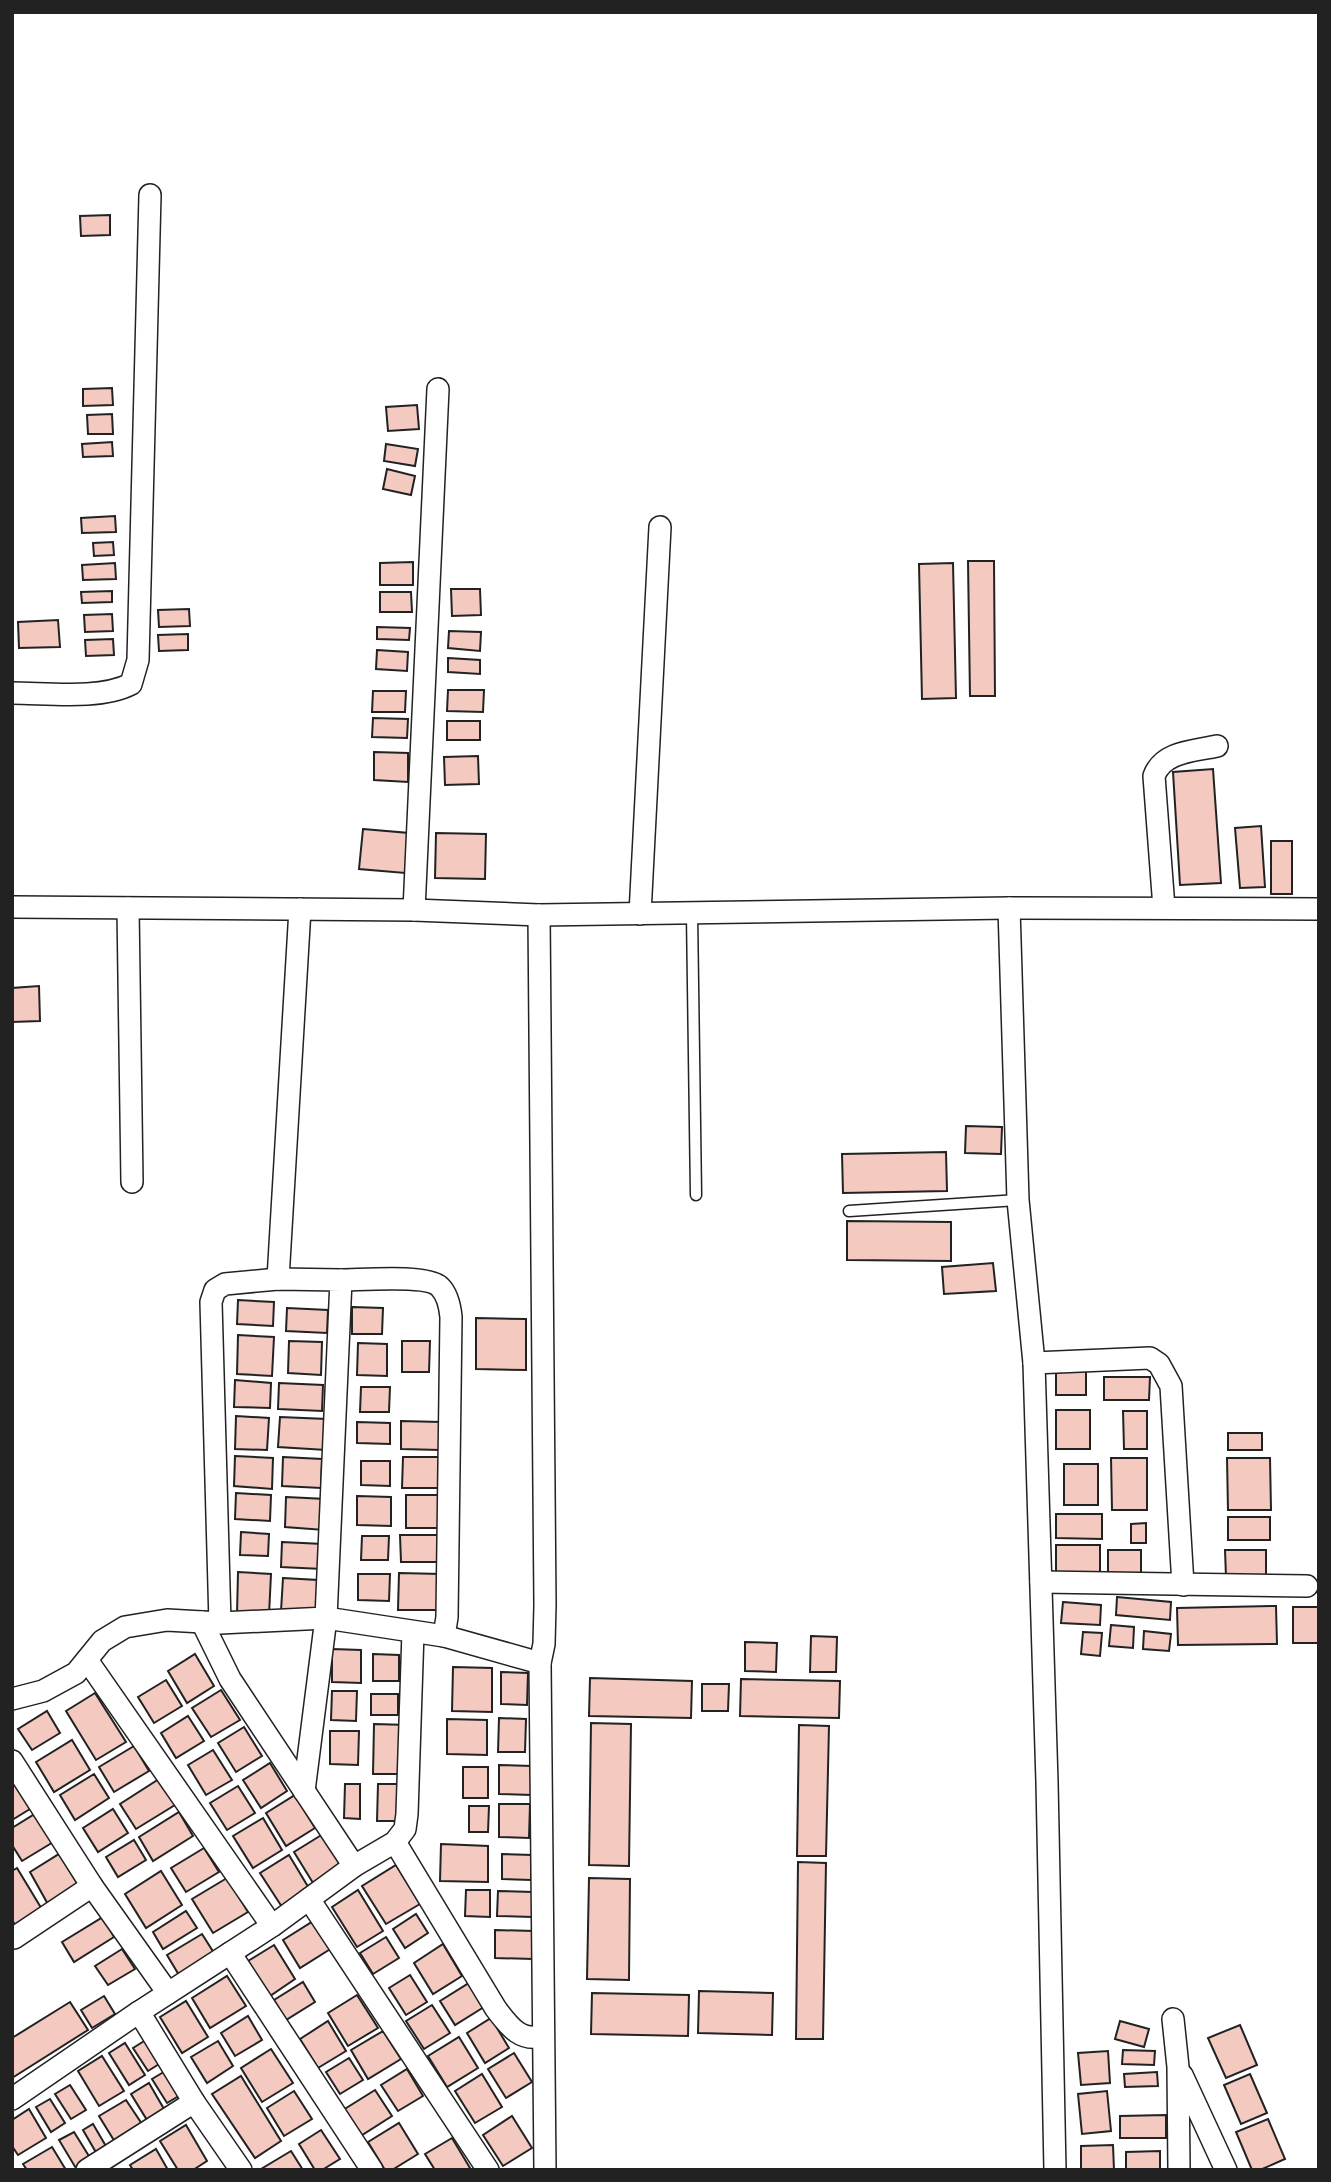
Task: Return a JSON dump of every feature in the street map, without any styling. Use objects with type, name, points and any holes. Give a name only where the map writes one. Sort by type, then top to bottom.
[{"type":"street","points":[[12,693],[119,690],[131,684],[138,660],[150,195]]},
{"type":"street","points":[[414,910],[438,389]]},
{"type":"street","points":[[640,915],[660,527]]},
{"type":"street","points":[[1164,908],[1154,776],[1163,762],[1175,755],[1217,746]]},
{"type":"street","points":[[12,907],[414,910],[539,915],[1009,908],[1319,909]]},
{"type":"street","points":[[128,908],[132,1182]]},
{"type":"street","points":[[1009,908],[1018,1200],[1034,1363],[1055,2170]]},
{"type":"street","points":[[278,1279],[300,909]]},
{"type":"street","points":[[539,915],[545,1577],[544,1644],[540,1663],[545,2170]]},
{"type":"street","points":[[354,1867],[230,1679],[211,1622],[211,1302],[215,1290],[225,1284],[278,1279],[426,1280],[440,1286],[448,1300],[451,1317],[447,1617],[444,1636]]},
{"type":"street","points":[[304,1791],[326,1618],[341,1280]]},
{"type":"street","points":[[1034,1363],[1150,1358],[1159,1364],[1171,1387],[1183,1585]]},
{"type":"street","points":[[1041,1582],[1307,1586]]},
{"type":"street","points":[[12,1699],[43,1691],[76,1673],[102,1641],[125,1627],[167,1620],[211,1622],[326,1618],[444,1636],[540,1663]]},
{"type":"street","points":[[12,2098],[272,1926],[354,1867],[396,1842],[405,1829],[407,1814],[412,1632]]},
{"type":"street","points":[[87,1660],[272,1926]]},
{"type":"street","points":[[12,1761],[92,1886],[168,1993]]},
{"type":"street","points":[[396,1842],[496,2009],[509,2026],[521,2035],[533,2039],[543,2036]]},
{"type":"street","points":[[13,1937],[92,1886]]},
{"type":"street","points":[[309,1899],[488,2170]]},
{"type":"street","points":[[230,1953],[372,2170]]},
{"type":"street","points":[[139,2012],[194,2102],[240,2170]]},
{"type":"street","points":[[1173,2019],[1178,2067],[1179,2170]]},
{"type":"street","points":[[1178,2067],[1226,2170]]},
{"type":"street","points":[[87,2170],[194,2102]]},
{"type":"lane","points":[[692,914],[696,1195]]},
{"type":"lane","points":[[849,1211],[1018,1200]]},
{"type":"building","points":[[110,215],[110,235],[81,236],[80,216]]},
{"type":"building","points":[[112,388],[113,405],[83,406],[83,389]]},
{"type":"building","points":[[417,405],[419,429],[388,431],[386,407]]},
{"type":"building","points":[[112,414],[113,434],[88,434],[87,415]]},
{"type":"building","points":[[112,442],[113,456],[83,457],[82,444]]},
{"type":"building","points":[[386,444],[418,449],[415,466],[384,461]]},
{"type":"building","points":[[387,469],[415,476],[411,495],[383,489]]},
{"type":"building","points":[[115,516],[116,532],[82,533],[81,518]]},
{"type":"building","points":[[113,542],[114,555],[94,556],[93,543]]},
{"type":"building","points":[[968,561],[994,561],[995,696],[970,696]]},
{"type":"building","points":[[413,562],[413,585],[380,585],[380,563]]},
{"type":"building","points":[[115,563],[116,579],[83,580],[82,565]]},
{"type":"building","points":[[953,563],[956,698],[922,699],[919,564]]},
{"type":"building","points":[[451,589],[480,589],[481,615],[452,616]]},
{"type":"building","points":[[112,591],[112,602],[82,603],[81,592]]},
{"type":"building","points":[[380,592],[411,592],[412,612],[380,612]]},
{"type":"building","points":[[189,609],[190,626],[159,627],[158,610]]},
{"type":"building","points":[[112,614],[113,631],[85,632],[84,615]]},
{"type":"building","points":[[58,620],[60,647],[19,648],[18,622]]},
{"type":"building","points":[[377,627],[410,628],[409,640],[377,639]]},
{"type":"building","points":[[449,631],[481,632],[480,651],[448,648]]},
{"type":"building","points":[[188,634],[188,650],[159,651],[158,635]]},
{"type":"building","points":[[113,639],[114,655],[86,656],[85,640]]},
{"type":"building","points":[[377,650],[408,652],[407,671],[376,669]]},
{"type":"building","points":[[448,658],[480,660],[480,674],[448,672]]},
{"type":"building","points":[[448,690],[484,690],[483,712],[447,711]]},
{"type":"building","points":[[373,691],[406,691],[405,712],[372,712]]},
{"type":"building","points":[[373,718],[408,719],[407,738],[372,737]]},
{"type":"building","points":[[447,721],[480,721],[480,740],[447,740]]},
{"type":"building","points":[[374,752],[408,753],[408,782],[374,780]]},
{"type":"building","points":[[478,756],[479,784],[445,785],[444,757]]},
{"type":"building","points":[[1213,769],[1221,883],[1180,885],[1173,772]]},
{"type":"building","points":[[1261,826],[1265,887],[1240,888],[1235,828]]},
{"type":"building","points":[[363,829],[409,833],[405,873],[359,869]]},
{"type":"building","points":[[436,833],[486,834],[485,879],[435,878]]},
{"type":"building","points":[[1271,841],[1292,841],[1292,894],[1271,894]]},
{"type":"building","points":[[39,986],[40,1021],[12,1022],[12,988]]},
{"type":"building","points":[[966,1126],[1002,1127],[1001,1154],[965,1153]]},
{"type":"building","points":[[946,1152],[947,1191],[843,1193],[842,1154]]},
{"type":"building","points":[[847,1221],[951,1222],[951,1261],[847,1260]]},
{"type":"building","points":[[993,1263],[996,1291],[944,1294],[942,1267]]},
{"type":"building","points":[[238,1300],[274,1302],[273,1326],[237,1324]]},
{"type":"building","points":[[352,1307],[383,1308],[382,1334],[352,1334]]},
{"type":"building","points":[[287,1308],[328,1310],[327,1333],[286,1331]]},
{"type":"building","points":[[476,1318],[526,1319],[526,1370],[476,1369]]},
{"type":"building","points":[[238,1335],[274,1337],[272,1376],[237,1374]]},
{"type":"building","points":[[289,1341],[322,1342],[321,1375],[288,1373]]},
{"type":"building","points":[[402,1341],[430,1341],[429,1372],[402,1372]]},
{"type":"building","points":[[358,1343],[387,1344],[387,1376],[357,1375]]},
{"type":"building","points":[[1056,1371],[1086,1371],[1086,1395],[1056,1395]]},
{"type":"building","points":[[1104,1377],[1150,1377],[1149,1400],[1104,1400]]},
{"type":"building","points":[[235,1380],[271,1383],[270,1408],[234,1407]]},
{"type":"building","points":[[279,1383],[323,1385],[322,1411],[278,1409]]},
{"type":"building","points":[[361,1387],[390,1387],[389,1412],[360,1412]]},
{"type":"building","points":[[1056,1410],[1090,1410],[1090,1449],[1056,1449]]},
{"type":"building","points":[[1123,1411],[1147,1411],[1147,1449],[1124,1449]]},
{"type":"building","points":[[236,1416],[269,1418],[267,1450],[235,1449]]},
{"type":"building","points":[[280,1417],[327,1419],[326,1450],[278,1447]]},
{"type":"building","points":[[401,1421],[441,1422],[440,1450],[401,1449]]},
{"type":"building","points":[[357,1422],[390,1423],[390,1444],[357,1443]]},
{"type":"building","points":[[1228,1433],[1262,1433],[1262,1450],[1228,1450]]},
{"type":"building","points":[[235,1456],[273,1458],[272,1489],[234,1486]]},
{"type":"building","points":[[283,1457],[322,1459],[321,1488],[282,1486]]},
{"type":"building","points":[[403,1457],[441,1457],[441,1488],[402,1488]]},
{"type":"building","points":[[1111,1458],[1147,1458],[1147,1510],[1112,1510]]},
{"type":"building","points":[[1227,1458],[1270,1458],[1271,1510],[1228,1510]]},
{"type":"building","points":[[361,1461],[390,1461],[390,1486],[361,1485]]},
{"type":"building","points":[[1064,1464],[1098,1464],[1098,1505],[1064,1505]]},
{"type":"building","points":[[236,1493],[271,1495],[270,1521],[235,1519]]},
{"type":"building","points":[[406,1495],[444,1495],[443,1528],[406,1528]]},
{"type":"building","points":[[357,1496],[391,1497],[391,1526],[357,1525]]},
{"type":"building","points":[[286,1497],[326,1499],[324,1530],[285,1527]]},
{"type":"building","points":[[1056,1514],[1102,1514],[1102,1539],[1056,1538]]},
{"type":"building","points":[[1228,1517],[1270,1517],[1270,1540],[1228,1540]]},
{"type":"building","points":[[1146,1523],[1146,1543],[1131,1543],[1131,1524]]},
{"type":"building","points":[[241,1532],[269,1534],[268,1556],[240,1555]]},
{"type":"building","points":[[400,1535],[443,1535],[443,1562],[401,1562]]},
{"type":"building","points":[[362,1536],[389,1536],[388,1560],[361,1560]]},
{"type":"building","points":[[282,1542],[323,1544],[322,1569],[281,1567]]},
{"type":"building","points":[[1056,1545],[1100,1545],[1100,1572],[1056,1572]]},
{"type":"building","points":[[1108,1550],[1141,1550],[1141,1575],[1108,1575]]},
{"type":"building","points":[[1225,1550],[1266,1550],[1266,1577],[1226,1577]]},
{"type":"building","points":[[238,1572],[271,1574],[269,1615],[237,1614]]},
{"type":"building","points":[[399,1573],[441,1574],[440,1610],[398,1610]]},
{"type":"building","points":[[358,1574],[390,1574],[389,1601],[358,1600]]},
{"type":"building","points":[[283,1578],[318,1580],[317,1613],[281,1611]]},
{"type":"building","points":[[1117,1597],[1171,1602],[1170,1620],[1116,1615]]},
{"type":"building","points":[[1063,1602],[1101,1605],[1100,1625],[1061,1623]]},
{"type":"building","points":[[1276,1606],[1277,1644],[1178,1645],[1177,1608]]},
{"type":"building","points":[[1293,1607],[1319,1607],[1319,1643],[1293,1643]]},
{"type":"building","points":[[1111,1625],[1134,1627],[1133,1648],[1109,1646]]},
{"type":"building","points":[[1144,1631],[1171,1634],[1169,1651],[1143,1649]]},
{"type":"building","points":[[1083,1632],[1102,1633],[1100,1656],[1081,1654]]},
{"type":"building","points":[[811,1636],[837,1637],[836,1672],[810,1672]]},
{"type":"building","points":[[745,1642],[777,1643],[776,1672],[745,1671]]},
{"type":"building","points":[[332,1649],[361,1650],[361,1683],[332,1682]]},
{"type":"building","points":[[195,1654],[214,1686],[187,1703],[168,1671]]},
{"type":"building","points":[[373,1654],[399,1655],[399,1681],[373,1681]]},
{"type":"building","points":[[453,1667],[492,1668],[492,1712],[452,1711]]},
{"type":"building","points":[[501,1672],[528,1673],[527,1705],[501,1704]]},
{"type":"building","points":[[590,1678],[692,1681],[691,1718],[589,1716]]},
{"type":"building","points":[[741,1679],[840,1681],[839,1718],[740,1716]]},
{"type":"building","points":[[166,1680],[182,1706],[154,1723],[138,1697]]},
{"type":"building","points":[[702,1684],[729,1684],[728,1711],[702,1711]]},
{"type":"building","points":[[221,1690],[240,1720],[211,1737],[192,1708]]},
{"type":"building","points":[[332,1691],[357,1691],[356,1721],[331,1720]]},
{"type":"building","points":[[95,1693],[126,1742],[96,1760],[66,1711]]},
{"type":"building","points":[[371,1694],[398,1694],[398,1715],[371,1715]]},
{"type":"building","points":[[47,1711],[60,1733],[32,1750],[18,1729]]},
{"type":"building","points":[[188,1716],[204,1741],[176,1758],[161,1733]]},
{"type":"building","points":[[499,1718],[526,1719],[525,1752],[498,1752]]},
{"type":"building","points":[[447,1719],[487,1720],[487,1755],[447,1754]]},
{"type":"building","points":[[591,1723],[631,1724],[629,1866],[589,1865]]},
{"type":"building","points":[[374,1724],[408,1725],[407,1774],[373,1774]]},
{"type":"building","points":[[799,1725],[829,1726],[826,1856],[797,1856]]},
{"type":"building","points":[[244,1727],[262,1756],[236,1772],[218,1743]]},
{"type":"building","points":[[330,1731],[359,1731],[358,1765],[330,1764]]},
{"type":"building","points":[[72,1740],[90,1770],[54,1792],[36,1762]]},
{"type":"building","points":[[134,1746],[149,1771],[114,1792],[99,1767]]},
{"type":"building","points":[[213,1750],[232,1780],[206,1795],[188,1765]]},
{"type":"building","points":[[270,1763],[287,1791],[261,1808],[243,1780]]},
{"type":"building","points":[[499,1765],[532,1766],[532,1795],[499,1794]]},
{"type":"building","points":[[463,1767],[488,1767],[488,1798],[463,1798]]},
{"type":"building","points":[[94,1774],[109,1798],[75,1820],[60,1795]]},
{"type":"building","points":[[159,1779],[175,1805],[136,1829],[120,1804]]},
{"type":"building","points":[[12,1780],[30,1809],[12,1820]]},
{"type":"building","points":[[345,1784],[360,1784],[360,1819],[344,1818]]},
{"type":"building","points":[[378,1784],[400,1784],[399,1821],[377,1821]]},
{"type":"building","points":[[238,1786],[255,1813],[227,1830],[210,1803]]},
{"type":"building","points":[[295,1795],[315,1828],[286,1846],[266,1813]]},
{"type":"building","points":[[499,1804],[530,1804],[529,1838],[499,1837]]},
{"type":"building","points":[[469,1806],[489,1806],[488,1832],[469,1832]]},
{"type":"building","points":[[113,1809],[128,1833],[98,1852],[83,1828]]},
{"type":"building","points":[[38,1812],[55,1841],[22,1861],[12,1845],[12,1828]]},
{"type":"building","points":[[179,1812],[193,1836],[153,1861],[139,1837]]},
{"type":"building","points":[[263,1818],[282,1850],[253,1868],[233,1836]]},
{"type":"building","points":[[323,1834],[343,1865],[313,1883],[294,1852]]},
{"type":"building","points":[[134,1840],[146,1860],[118,1877],[106,1857]]},
{"type":"building","points":[[441,1844],[488,1846],[488,1882],[440,1881]]},
{"type":"building","points":[[204,1848],[219,1872],[186,1892],[171,1868]]},
{"type":"building","points":[[59,1854],[80,1888],[49,1906],[30,1872]]},
{"type":"building","points":[[502,1854],[532,1855],[531,1880],[502,1879]]},
{"type":"building","points":[[289,1855],[310,1890],[282,1907],[260,1873]]},
{"type":"building","points":[[798,1862],[826,1863],[823,2039],[796,2039]]},
{"type":"building","points":[[396,1865],[420,1904],[386,1924],[362,1886]]},
{"type":"building","points":[[17,1868],[43,1911],[17,1928],[12,1920],[12,1871]]},
{"type":"building","points":[[161,1871],[182,1905],[146,1928],[125,1894]]},
{"type":"building","points":[[227,1878],[248,1912],[213,1933],[192,1899]]},
{"type":"building","points":[[589,1878],[630,1879],[629,1980],[587,1979]]},
{"type":"building","points":[[358,1890],[383,1931],[357,1947],[332,1907]]},
{"type":"building","points":[[466,1890],[490,1890],[490,1917],[465,1916]]},
{"type":"building","points":[[498,1891],[533,1892],[532,1917],[497,1916]]},
{"type":"building","points":[[186,1911],[197,1928],[163,1949],[153,1932]]},
{"type":"building","points":[[416,1914],[428,1933],[405,1948],[393,1929]]},
{"type":"building","points":[[103,1917],[114,1937],[74,1962],[62,1942]]},
{"type":"building","points":[[315,1920],[332,1948],[300,1968],[283,1940]]},
{"type":"building","points":[[495,1930],[534,1931],[533,1959],[495,1958]]},
{"type":"building","points":[[202,1934],[214,1953],[179,1975],[167,1955]]},
{"type":"building","points":[[386,1937],[399,1958],[373,1974],[360,1953]]},
{"type":"building","points":[[443,1944],[462,1976],[433,1994],[414,1963]]},
{"type":"building","points":[[274,1945],[295,1979],[270,1996],[248,1961]]},
{"type":"building","points":[[122,1949],[135,1969],[108,1985],[95,1966]]},
{"type":"building","points":[[410,1975],[427,2002],[406,2015],[389,1988]]},
{"type":"building","points":[[227,1976],[246,2006],[210,2028],[192,1998]]},
{"type":"building","points":[[303,1982],[315,2002],[286,2020],[274,2000]]},
{"type":"building","points":[[469,1983],[484,2007],[455,2025],[440,2001]]},
{"type":"building","points":[[699,1991],[773,1993],[772,2035],[698,2033]]},
{"type":"building","points":[[592,1993],[689,1995],[688,2036],[591,2034]]},
{"type":"building","points":[[357,1995],[378,2028],[348,2046],[328,2013]]},
{"type":"building","points":[[104,1996],[115,2014],[92,2028],[81,2010]]},
{"type":"building","points":[[186,2001],[208,2037],[182,2053],[160,2017]]},
{"type":"building","points":[[70,2002],[88,2030],[12,2078],[12,2038]]},
{"type":"building","points":[[432,2005],[450,2033],[424,2049],[406,2021]]},
{"type":"building","points":[[248,2016],[262,2040],[235,2056],[221,2033]]},
{"type":"building","points":[[491,2018],[509,2048],[485,2063],[467,2033]]},
{"type":"building","points":[[328,2021],[346,2051],[318,2068],[300,2039]]},
{"type":"building","points":[[1120,2021],[1149,2029],[1144,2047],[1115,2039]]},
{"type":"building","points":[[1240,2025],[1257,2065],[1226,2078],[1208,2038]]},
{"type":"building","points":[[383,2031],[401,2059],[368,2079],[351,2050]]},
{"type":"building","points":[[459,2037],[478,2068],[447,2087],[428,2056]]},
{"type":"building","points":[[149,2038],[164,2061],[148,2071],[133,2048]]},
{"type":"building","points":[[218,2041],[233,2066],[207,2083],[191,2057]]},
{"type":"building","points":[[125,2043],[145,2075],[129,2085],[109,2053]]},
{"type":"building","points":[[271,2049],[293,2083],[262,2102],[241,2068]]},
{"type":"building","points":[[1123,2050],[1155,2051],[1154,2065],[1122,2064]]},
{"type":"building","points":[[1108,2051],[1110,2083],[1081,2085],[1078,2053]]},
{"type":"building","points":[[514,2053],[532,2082],[506,2098],[488,2069]]},
{"type":"building","points":[[102,2056],[124,2091],[99,2106],[78,2071]]},
{"type":"building","points":[[349,2058],[363,2080],[340,2094],[326,2072]]},
{"type":"building","points":[[407,2069],[423,2096],[398,2111],[381,2085]]},
{"type":"building","points":[[167,2070],[182,2094],[167,2103],[152,2079]]},
{"type":"building","points":[[1157,2072],[1158,2086],[1125,2087],[1124,2074]]},
{"type":"building","points":[[482,2074],[502,2107],[475,2123],[455,2091]]},
{"type":"building","points":[[1250,2074],[1267,2113],[1241,2124],[1224,2085]]},
{"type":"building","points":[[241,2076],[281,2141],[255,2158],[212,2094]]},
{"type":"building","points":[[149,2083],[164,2109],[147,2120],[131,2094]]},
{"type":"building","points":[[70,2085],[86,2110],[71,2119],[55,2094]]},
{"type":"building","points":[[375,2090],[392,2116],[359,2137],[343,2110]]},
{"type":"building","points":[[294,2091],[312,2119],[284,2136],[267,2108]]},
{"type":"building","points":[[1107,2091],[1111,2131],[1082,2134],[1078,2094]]},
{"type":"building","points":[[50,2099],[65,2123],[51,2132],[36,2107]]},
{"type":"building","points":[[126,2100],[146,2130],[118,2147],[99,2116]]},
{"type":"building","points":[[29,2109],[46,2138],[18,2155],[12,2146],[12,2120]]},
{"type":"building","points":[[1166,2115],[1166,2138],[1120,2138],[1120,2116]]},
{"type":"building","points":[[512,2116],[532,2148],[503,2166],[483,2135]]},
{"type":"building","points":[[1268,2119],[1285,2159],[1260,2170],[1252,2170],[1236,2132]]},
{"type":"building","points":[[399,2123],[418,2154],[392,2170],[385,2170],[368,2142]]},
{"type":"building","points":[[93,2124],[107,2148],[97,2154],[83,2130]]},
{"type":"building","points":[[186,2125],[207,2161],[193,2170],[178,2170],[160,2141]]},
{"type":"building","points":[[321,2130],[340,2159],[322,2170],[315,2170],[299,2144]]},
{"type":"building","points":[[74,2132],[92,2161],[77,2170],[59,2140]]},
{"type":"building","points":[[452,2138],[470,2168],[435,2170],[425,2154]]},
{"type":"building","points":[[1113,2145],[1114,2170],[1081,2170],[1081,2146]]},
{"type":"building","points":[[52,2147],[66,2170],[27,2170],[23,2164]]},
{"type":"building","points":[[156,2149],[168,2170],[133,2170],[130,2165]]},
{"type":"building","points":[[291,2151],[303,2170],[261,2170],[261,2169]]},
{"type":"building","points":[[1160,2151],[1160,2170],[1126,2170],[1126,2152]]}]
